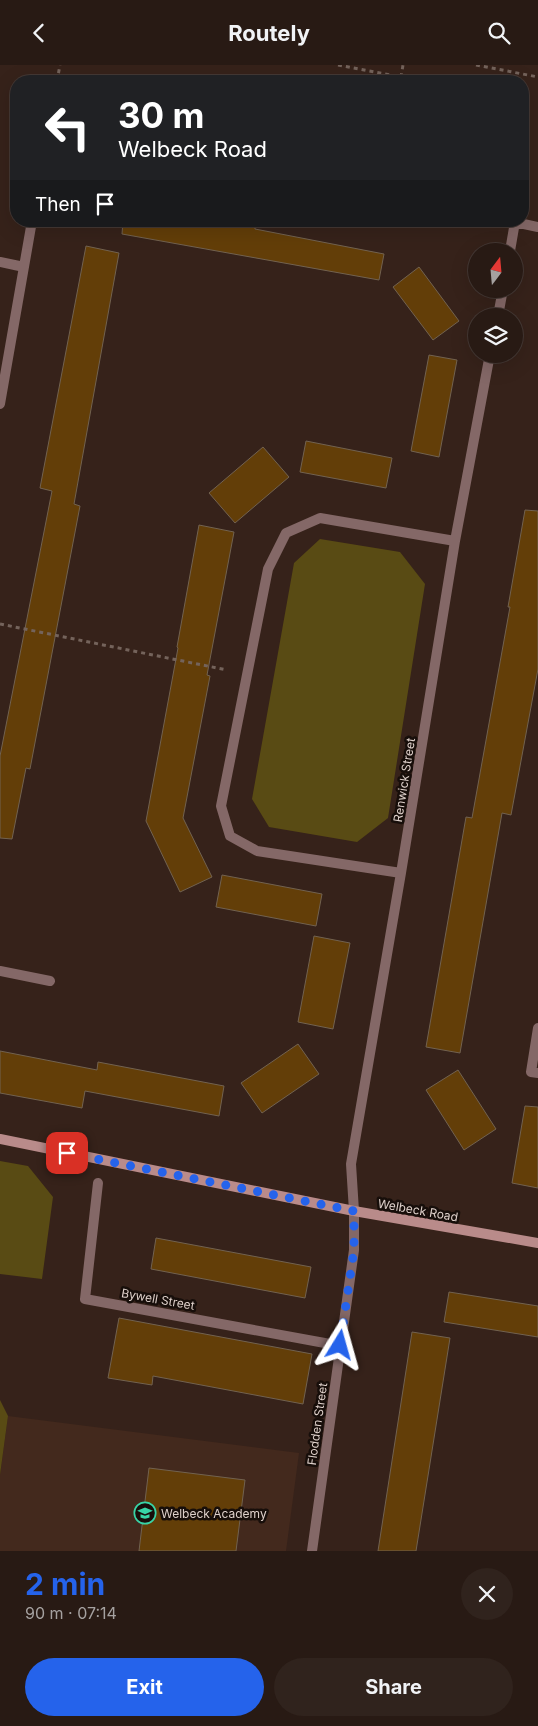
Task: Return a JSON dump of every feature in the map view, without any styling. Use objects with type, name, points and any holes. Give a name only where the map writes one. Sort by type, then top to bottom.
[{"type":"main road","name":"Welbeck Road","points":[[0,1139],[354,1211],[538,1243]]},
{"type":"street","points":[[0,404],[2,376],[31,227]]},
{"type":"street","points":[[511,243],[512,227]]},
{"type":"street","points":[[0,262],[24,267]]},
{"type":"street","name":"Renwick Street","points":[[354,1211],[351,1164],[455,541],[488,363]]},
{"type":"street","points":[[401,873],[257,851],[230,836],[221,806],[268,569],[286,533],[320,518],[455,541]]},
{"type":"street","points":[[0,971],[50,981]]},
{"type":"street","points":[[538,1028],[530,1071],[538,1073]]},
{"type":"street","name":"Bywell Street","points":[[98,1183],[85,1299],[340,1345]]},
{"type":"street","name":"Flodden Street","points":[[312,1551],[354,1250],[354,1211]]},
{"type":"path","points":[[338,65],[390,75]]},
{"type":"path","points":[[476,65],[528,75]]},
{"type":"path","points":[[0,624],[247,675]]},
{"type":"shaded area","points":[[320,539],[400,552],[425,584],[388,818],[357,842],[269,827],[252,799],[294,563]]},
{"type":"shaded area","points":[[0,1161],[28,1166],[53,1197],[42,1279],[0,1274]]},
{"type":"shaded area","points":[[0,1400],[8,1416],[0,1475]]},
{"type":"shaded area","name":"Welbeck Academy","points":[[8,1416],[299,1453],[286,1551],[0,1551],[0,1475]]},
{"type":"building","points":[[123,227],[255,227],[255,229],[384,254],[379,280],[122,234]]},
{"type":"building","points":[[86,246],[119,253],[74,504],[80,506],[30,769],[26,768],[12,839],[0,838],[0,756],[52,491],[40,488]]},
{"type":"building","points":[[419,267],[459,321],[433,340],[393,287]]},
{"type":"building","points":[[429,355],[457,360],[439,457],[411,451]]},
{"type":"building","points":[[306,441],[392,458],[386,488],[300,472]]},
{"type":"building","points":[[263,447],[289,477],[235,523],[209,493]]},
{"type":"building","points":[[525,510],[538,511],[538,669],[511,815],[502,813],[460,1053],[426,1047],[466,817],[472,818],[510,607],[508,607]]},
{"type":"building","points":[[199,525],[234,532],[207,675],[210,676],[183,818],[212,877],[180,892],[146,821]]},
{"type":"building","points":[[222,875],[322,894],[316,926],[216,907]]},
{"type":"building","points":[[314,936],[350,943],[333,1029],[298,1022]]},
{"type":"building","points":[[298,1044],[319,1074],[262,1113],[241,1083]]},
{"type":"building","points":[[0,1051],[97,1070],[98,1062],[224,1086],[219,1116],[85,1091],[82,1108],[0,1093]]},
{"type":"building","points":[[458,1070],[496,1129],[464,1150],[426,1090]]},
{"type":"building","points":[[525,1106],[538,1107],[538,1188],[512,1183]]},
{"type":"building","points":[[156,1238],[311,1267],[305,1298],[151,1269]]},
{"type":"building","points":[[449,1292],[538,1306],[538,1337],[444,1322]]},
{"type":"building","points":[[119,1318],[312,1354],[303,1404],[153,1376],[152,1385],[108,1378]]},
{"type":"building","points":[[412,1332],[450,1338],[416,1551],[378,1551]]},
{"type":"building","points":[[149,1468],[245,1480],[236,1551],[139,1551]]},
{"type":"place","name":"Welbeck Academy","points":[[145,1513]]},
{"type":"route","points":[[67,1153],[354,1211],[354,1250],[340,1345]]}]
